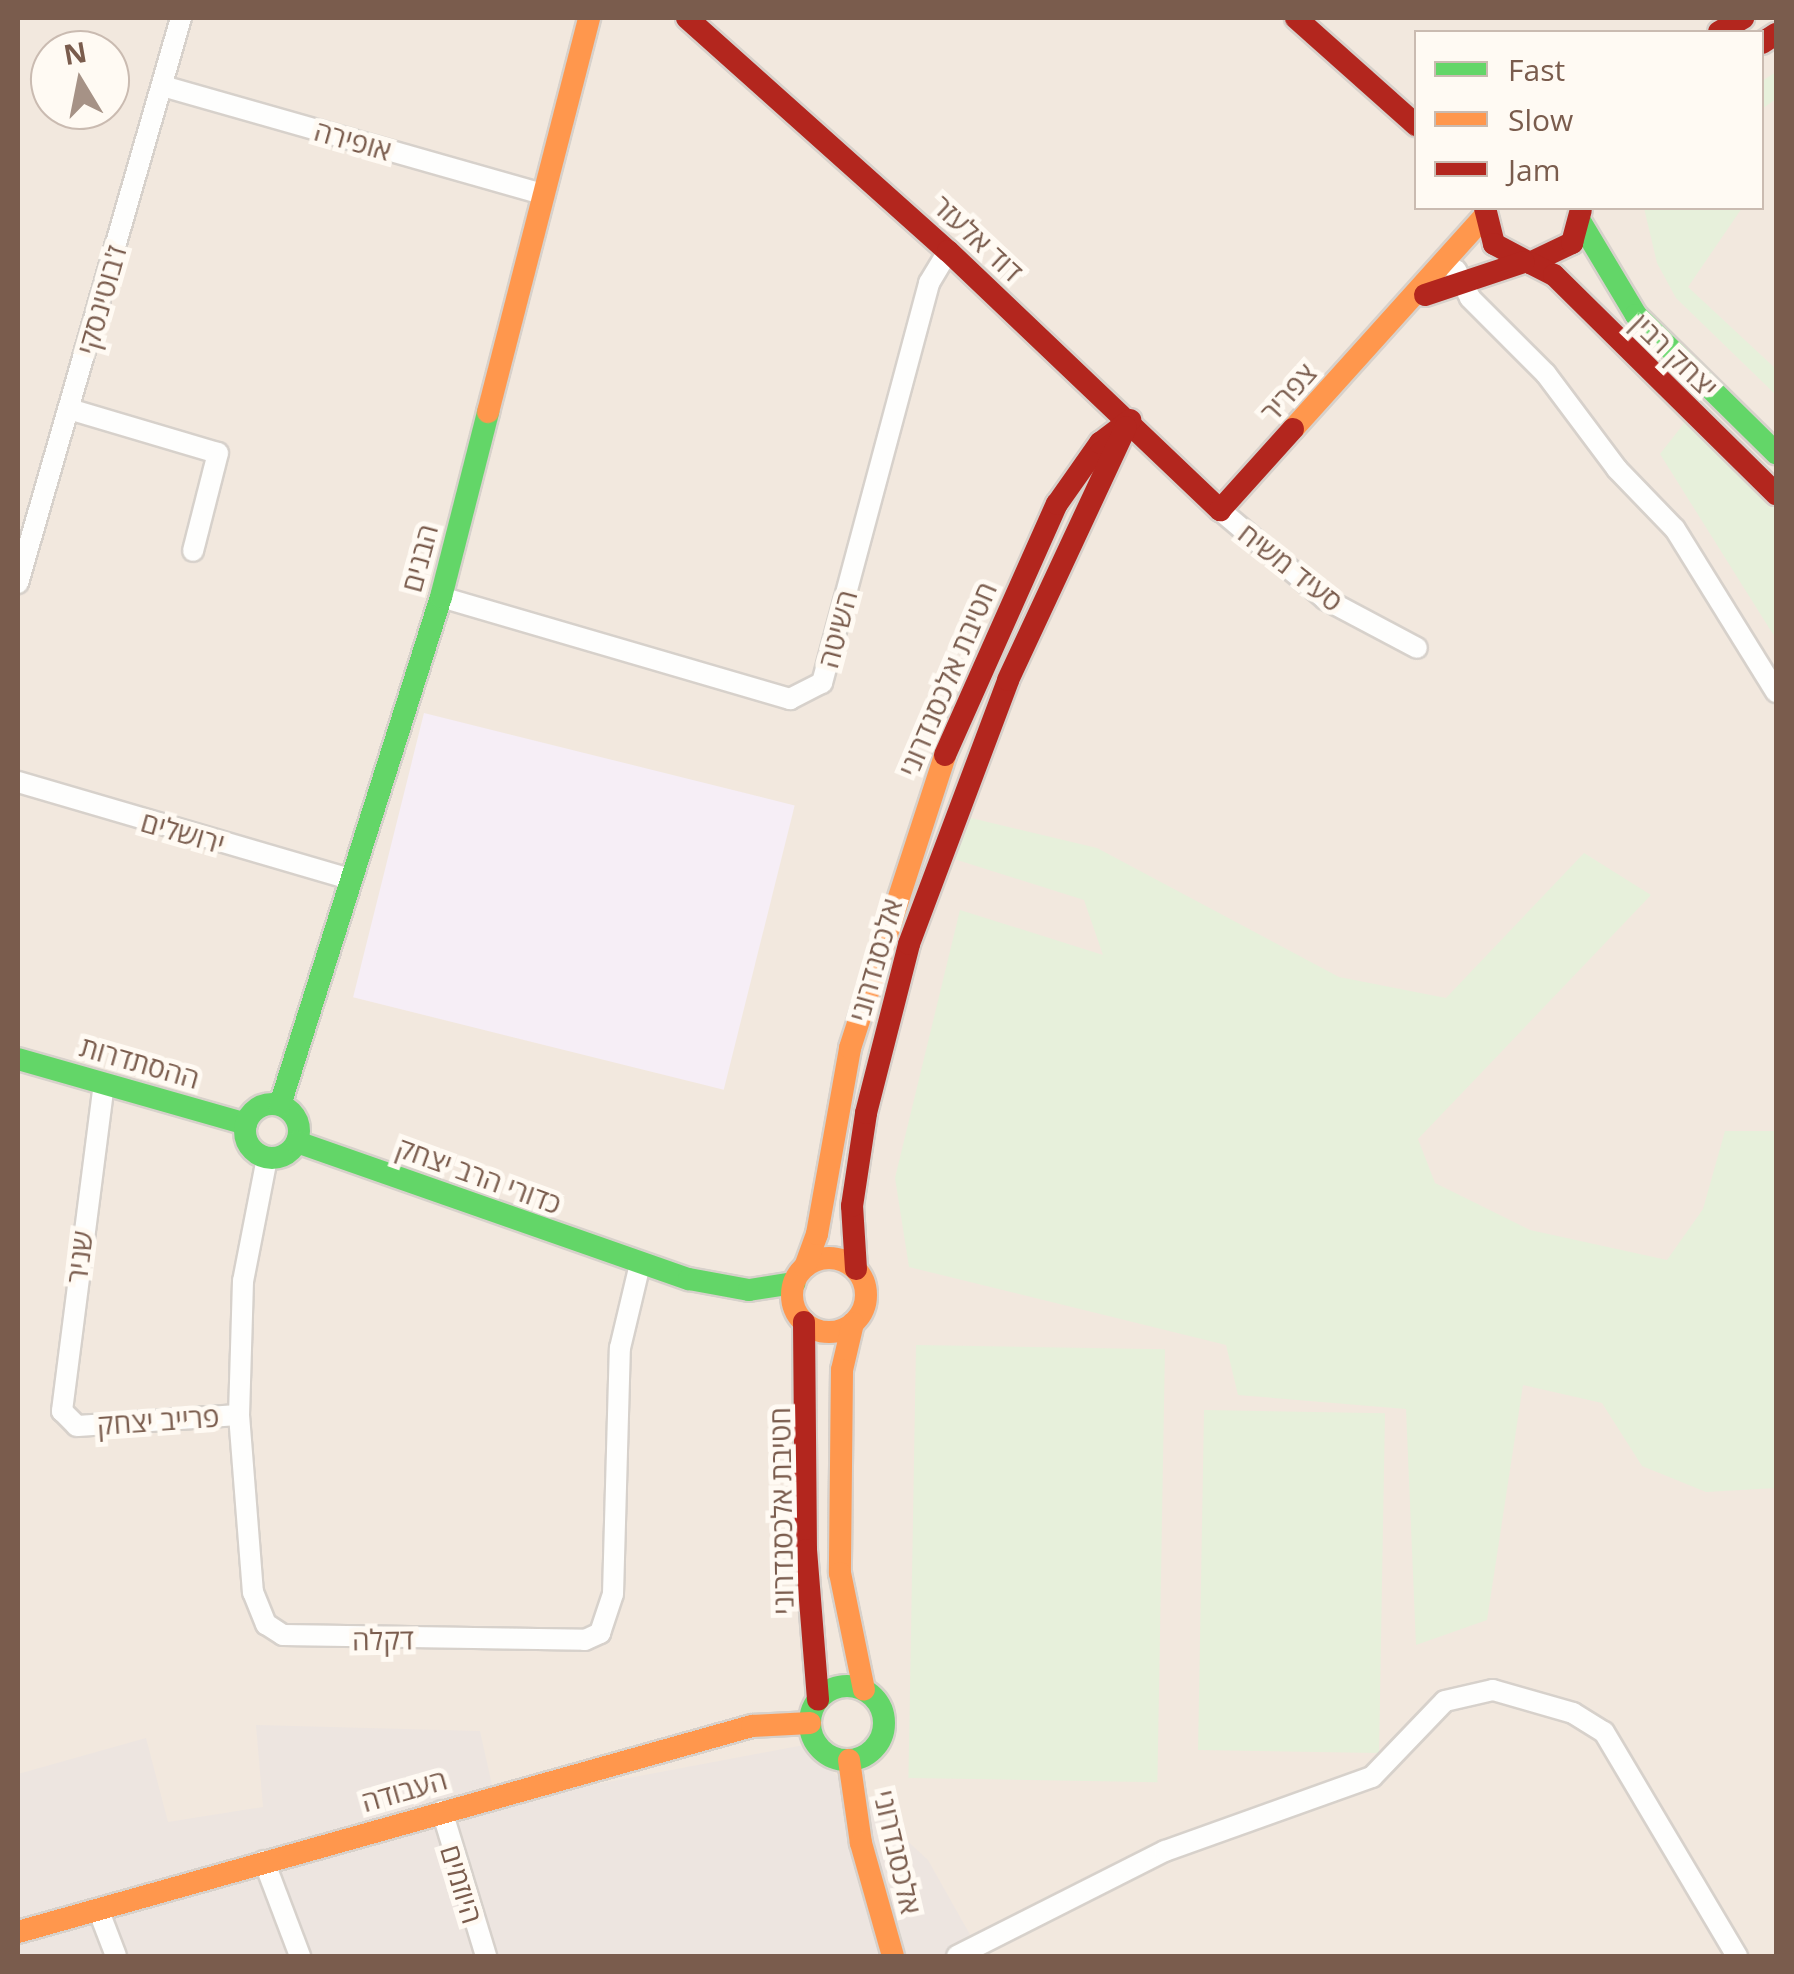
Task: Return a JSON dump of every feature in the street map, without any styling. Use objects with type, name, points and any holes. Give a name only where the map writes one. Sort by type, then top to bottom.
[{"type":"street","name":"ז'בוטינסקי","points":[[18,583],[182,18]]},
{"type":"street","name":"הבנים","points":[[280,1106],[348,879],[440,597],[589,18]]},
{"type":"street","name":"דוד אלעזר","points":[[688,18],[948,251],[1130,420],[1220,510]]},
{"type":"street","points":[[1296,18],[1414,123]]},
{"type":"street","name":"אופירה","points":[[163,86],[542,194]]},
{"type":"street","name":"צפריר","points":[[1220,510],[1400,314],[1485,212]]},
{"type":"street","name":"יצחק רבין","points":[[1485,212],[1494,244],[1554,275],[1776,494]]},
{"type":"street","name":"צפריר","points":[[1400,314],[1458,279],[1560,254],[1582,214]]},
{"type":"street","name":"יצחק רבין","points":[[1582,214],[1636,315],[1776,453]]},
{"type":"street","name":"השיטה","points":[[440,597],[790,699],[822,684],[930,283],[948,251]]},
{"type":"street","points":[[1453,253],[1458,279],[1675,529],[1776,692]]},
{"type":"street","points":[[70,409],[218,453],[193,551]]},
{"type":"street","name":"חטיבת אלכסנדרוני","points":[[1008,680],[1130,420]]},
{"type":"street","name":"חטיבת אלכסנדרוני","points":[[799,1275],[817,1234],[850,1048],[941,764],[1057,504],[1100,443],[1130,420]]},
{"type":"street","name":"סעיד משיח","points":[[1220,510],[1325,599],[1418,648]]},
{"type":"street","name":"אלכסנדרוני","points":[[856,1269],[852,1206],[878,1056],[931,878],[1008,680]]},
{"type":"street","name":"ירושלים","points":[[18,782],[348,879]]},
{"type":"street","name":"ההסתדרות","points":[[18,1059],[246,1124]]},
{"type":"street","name":"שניר","points":[[77,1426],[62,1410],[60,1395],[104,1083]]},
{"type":"street","points":[[280,1106],[297,1120],[297,1142],[281,1157],[266,1158],[249,1145],[246,1124],[260,1108],[280,1106]]},
{"type":"street","name":"כדורי הרב יצחק","points":[[297,1142],[640,1264]]},
{"type":"street","name":"דקלה","points":[[266,1158],[243,1281],[239,1415],[254,1592],[266,1624],[283,1635],[585,1640],[610,1617],[616,1390],[640,1264]]},
{"type":"street","points":[[640,1264],[800,1318],[823,1331],[853,1323],[865,1302],[856,1269],[825,1258],[799,1275],[750,1290],[689,1279]]},
{"type":"street","points":[[799,1275],[800,1318]]},
{"type":"street","name":"חטיבת אלכסנדרוני","points":[[800,1318],[806,1550],[818,1700]]},
{"type":"street","name":"חטיבת אלכסנדרוני","points":[[853,1323],[842,1370],[840,1573],[864,1690]]},
{"type":"street","name":"פרייב יצחק","points":[[77,1426],[239,1415]]},
{"type":"street","points":[[839,1687],[864,1690],[880,1708],[883,1731],[871,1750],[849,1760],[818,1746],[810,1723],[818,1700],[839,1687]]},
{"type":"street","points":[[957,1956],[1164,1851],[1372,1776],[1445,1701],[1493,1690],[1573,1713],[1604,1732],[1737,1956]]},
{"type":"street","name":"העבודה","points":[[18,1932],[752,1726],[810,1723]]},
{"type":"street","name":"אלכסנדרוני","points":[[849,1760],[861,1844],[893,1956]]},
{"type":"street","name":"היוזמים","points":[[442,1810],[486,1956]]},
{"type":"street","points":[[264,1861],[300,1956]]},
{"type":"street","points":[[98,1909],[116,1956]]},
{"type":"shaded area","points":[[18,18],[1776,18],[1776,1956],[18,1956]]},
{"type":"shaded area","points":[[424,713],[795,805],[724,1090],[353,997]]},
{"type":"shaded area","points":[[256,1725],[480,1731],[496,1803],[804,1745],[928,1860],[982,1956],[18,1956],[18,1774],[146,1738],[168,1822],[263,1807]]},
{"type":"green space","points":[[1776,72],[1776,99],[1764,108],[1764,80]]},
{"type":"green space","points":[[1644,210],[1741,210],[1688,287],[1776,369],[1776,395],[1676,298],[1657,263]]},
{"type":"green space","points":[[1689,417],[1776,503],[1776,639],[1660,454]]},
{"type":"green space","points":[[967,817],[1097,848],[1339,977],[1446,998],[1584,853],[1651,895],[1418,1139],[1435,1183],[1530,1230],[1667,1260],[1703,1209],[1725,1131],[1776,1131],[1776,1488],[1706,1492],[1642,1466],[1602,1403],[1523,1385],[1487,1620],[1416,1645],[1406,1409],[1238,1395],[1226,1345],[909,1267],[895,1178],[960,910],[1103,955],[1084,900],[951,858]]},
{"type":"green space","points":[[916,1345],[1165,1349],[1157,1782],[908,1778]]},
{"type":"green space","points":[[1204,1410],[1385,1413],[1379,1753],[1198,1750]]},
{"type":"traffic: fast","points":[[1581,223],[1636,315],[1776,453]]},
{"type":"traffic: fast","points":[[280,1105],[441,597],[488,412]]},
{"type":"traffic: fast","points":[[18,1059],[246,1124]]},
{"type":"traffic: fast","points":[[272,1104],[291,1112],[299,1131],[291,1150],[272,1158],[253,1150],[245,1131],[253,1112],[272,1104]]},
{"type":"traffic: fast","points":[[297,1142],[689,1279],[749,1290],[794,1283]]},
{"type":"traffic: fast","points":[[847,1686],[873,1697],[884,1723],[873,1749],[847,1760],[821,1749],[810,1723],[821,1697],[847,1686]]},
{"type":"traffic: slow","points":[[488,412],[589,18]]},
{"type":"traffic: slow","points":[[1293,429],[1484,217]]},
{"type":"traffic: slow","points":[[805,1267],[817,1234],[850,1048],[945,755]]},
{"type":"traffic: slow","points":[[829,1258],[855,1269],[866,1295],[855,1321],[829,1332],[803,1321],[792,1295],[803,1269],[829,1258]]},
{"type":"traffic: slow","points":[[853,1323],[842,1370],[840,1573],[864,1690]]},
{"type":"traffic: slow","points":[[18,1932],[752,1726],[810,1723]]},
{"type":"traffic: slow","points":[[849,1760],[861,1843],[893,1956]]},
{"type":"traffic: jam","points":[[687,18],[948,251],[1220,510],[1293,429]]},
{"type":"traffic: jam","points":[[1296,18],[1414,123]]},
{"type":"traffic: jam","points":[[1722,30],[1743,18]]},
{"type":"traffic: jam","points":[[1764,42],[1776,34]]},
{"type":"traffic: jam","points":[[1486,210],[1494,244],[1530,263],[1572,243],[1581,210]]},
{"type":"traffic: jam","points":[[1425,295],[1524,262]]},
{"type":"traffic: jam","points":[[1530,263],[1554,275],[1776,494]]},
{"type":"traffic: jam","points":[[945,755],[1057,504],[1100,443],[1130,420]]},
{"type":"traffic: jam","points":[[856,1269],[852,1206],[866,1113],[909,944],[1008,680],[1126,427]]},
{"type":"traffic: jam","points":[[804,1322],[806,1550],[818,1700]]}]
